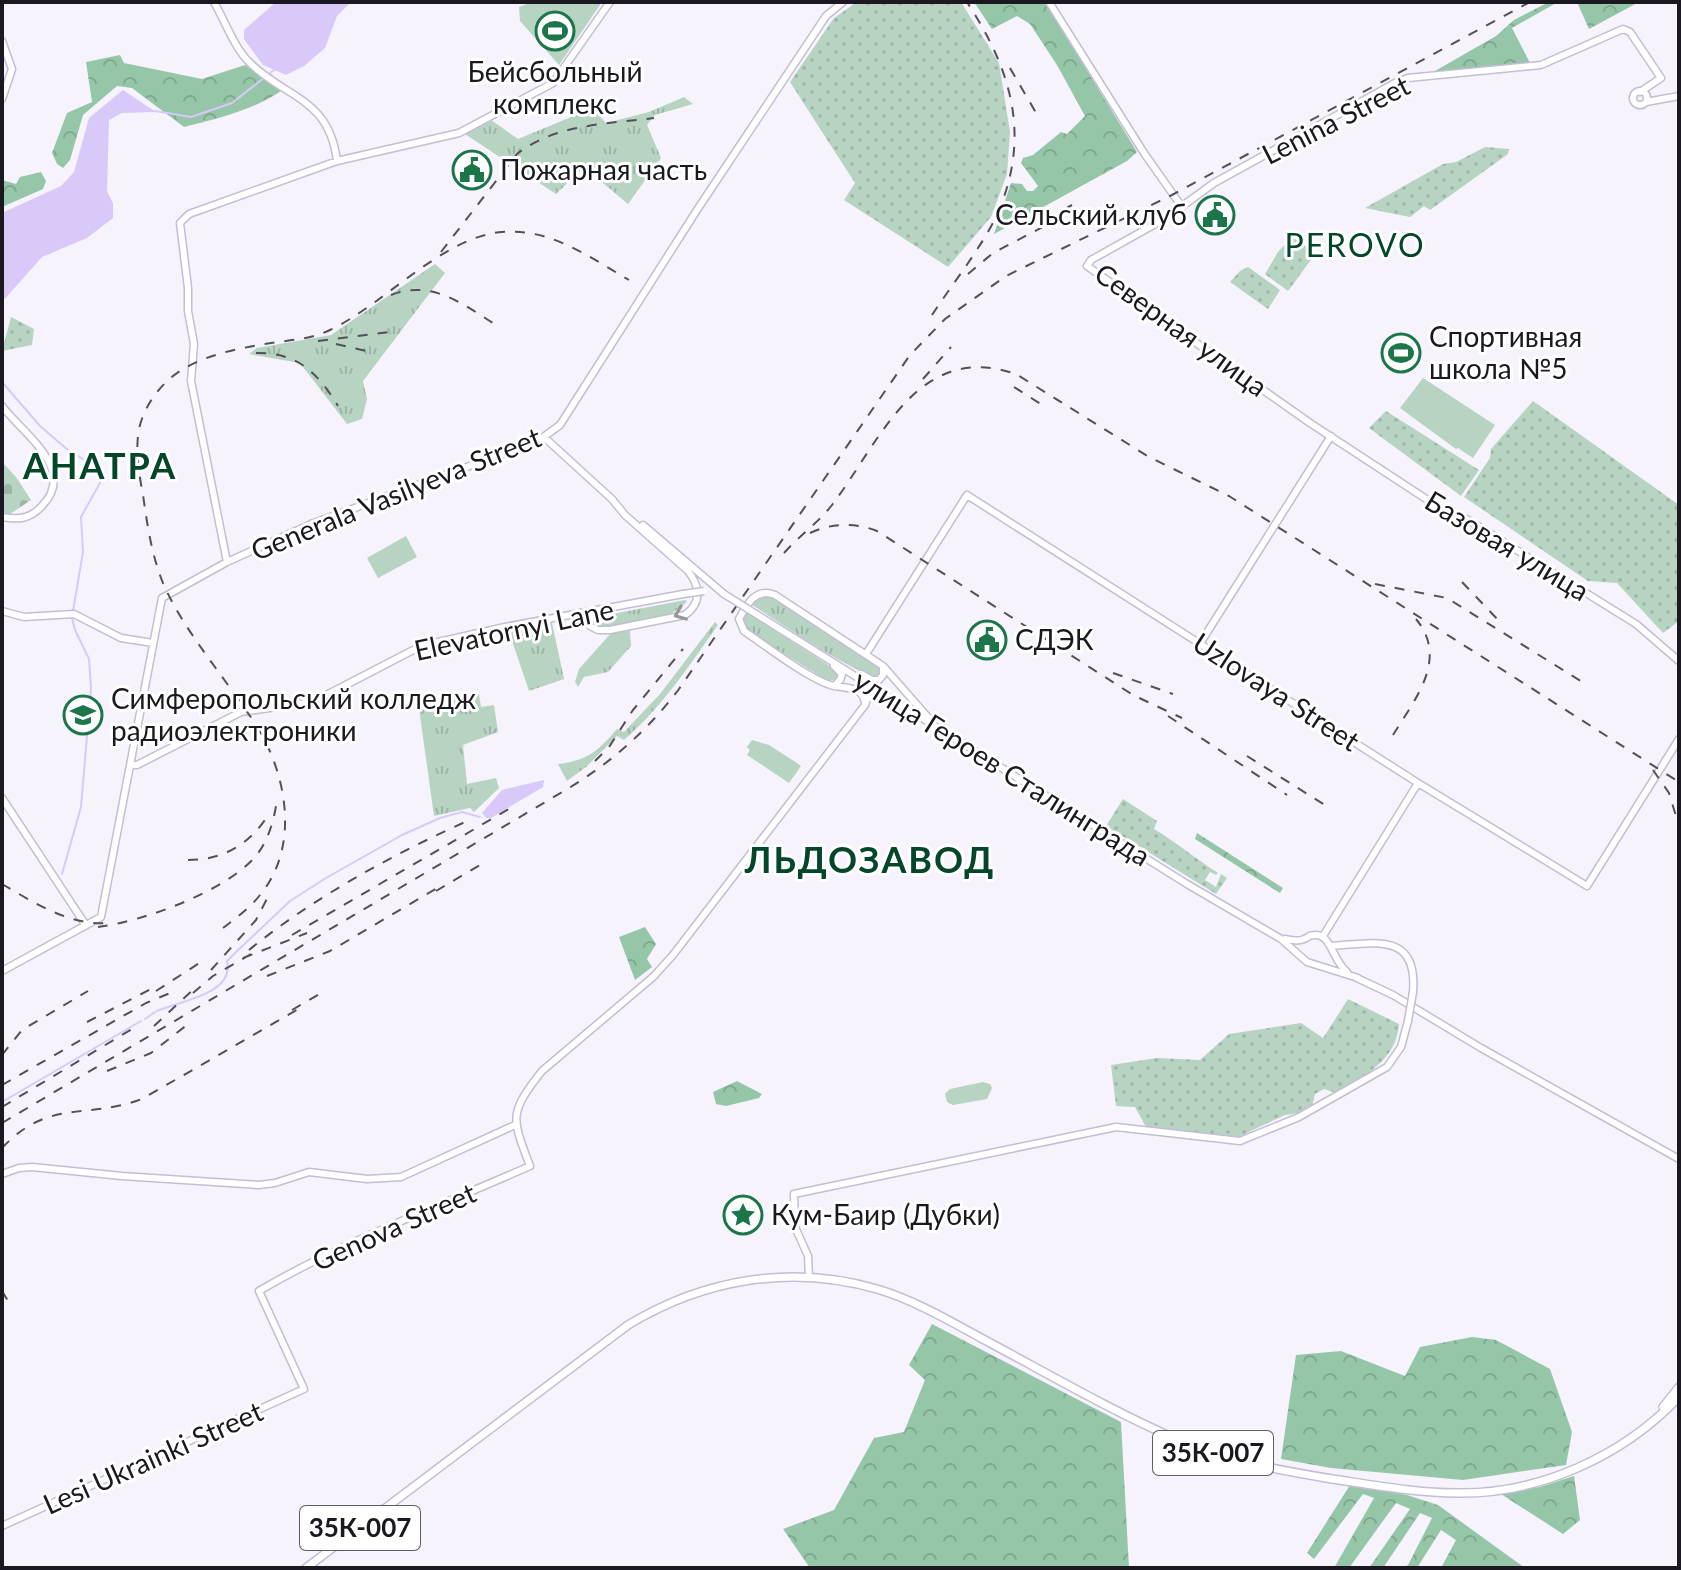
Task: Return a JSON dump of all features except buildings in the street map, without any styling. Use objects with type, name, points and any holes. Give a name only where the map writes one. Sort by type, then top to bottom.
[{"type":"main road","name":"35К-007","points":[[306,1568],[600,1344],[643,1316],[687,1295],[719,1285],[774,1277],[809,1277],[859,1284],[899,1297],[1173,1438],[1264,1468],[1420,1491],[1480,1492],[1553,1477],[1602,1456],[1679,1403]]},
{"type":"main road","name":"35К-007","points":[[1639,1432],[1679,1387]]},
{"type":"main road","name":"35К-007","points":[[1639,1432],[1679,1397]]},
{"type":"street","points":[[214,2],[245,57],[258,70],[320,113],[337,161]]},
{"type":"street","points":[[227,562],[191,381],[194,344],[179,227],[182,220],[189,214],[337,161],[459,133],[553,83],[610,2]]},
{"type":"street","name":"Generala Vasilyeva Street","points":[[153,643],[162,598],[227,562],[311,524],[545,438],[560,425],[832,5],[843,2]]},
{"type":"street","points":[[1049,2],[1144,153],[1182,207]]},
{"type":"street","name":"Lenina Street","points":[[1182,207],[1214,183],[1408,78],[1541,65],[1623,29],[1630,32],[1661,78],[1651,84],[1647,97],[1679,96]]},
{"type":"street","points":[[2,41],[12,69],[2,99]]},
{"type":"street","name":"Северная улица","points":[[1182,207],[1091,260],[1087,266],[1331,436]]},
{"type":"street","points":[[2,406],[49,459],[52,470],[50,493],[40,508],[23,519],[2,517]]},
{"type":"street","points":[[1201,642],[1331,436]]},
{"type":"street","name":"Базовая улица","points":[[1331,436],[1443,510],[1465,518],[1636,624],[1679,661]]},
{"type":"street","points":[[545,438],[688,571],[697,587],[698,598],[692,610],[685,615],[610,630],[595,630],[590,626],[592,616],[599,610]]},
{"type":"street","name":"Uzlovaya Street","points":[[866,654],[967,495],[1418,783],[1587,886],[1677,742]]},
{"type":"street","name":"улица Героев Сталинграда","points":[[611,498],[724,594],[1126,847],[1281,939],[1301,955]]},
{"type":"street","name":"Elevatornyi Lane","points":[[131,765],[137,765],[241,712],[313,702],[414,648],[505,627],[683,594],[704,591],[724,594]]},
{"type":"street","points":[[865,705],[865,699],[858,690],[834,686],[742,629],[739,619],[755,596],[765,592],[775,595],[883,666],[934,725]]},
{"type":"street","points":[[2,611],[24,617],[74,614],[121,638],[153,643],[101,916],[2,971]]},
{"type":"street","points":[[823,655],[841,672],[841,679],[834,686]]},
{"type":"street","points":[[849,671],[875,681],[883,675],[883,666]]},
{"type":"street","points":[[2,1174],[32,1167],[122,1176],[275,1183],[309,1172],[367,1179],[401,1177],[515,1125],[524,1096],[542,1071],[664,966],[865,705],[869,693],[863,680]]},
{"type":"street","points":[[865,705],[878,697],[894,700]]},
{"type":"street","points":[[1323,936],[1418,783]]},
{"type":"street","points":[[2,798],[85,924]]},
{"type":"street","points":[[1323,936],[1311,935],[1304,940],[1301,955],[1310,963],[1358,978],[1393,995],[1679,1159]]},
{"type":"street","points":[[1323,936],[1338,965],[1358,978]]},
{"type":"street","name":"улица Героев Сталинграда","points":[[1281,939],[1304,940]]},
{"type":"street","points":[[809,1277],[808,1256],[795,1227],[794,1194],[1120,1127],[1233,1141],[1253,1137],[1299,1117],[1387,1067],[1401,1047],[1415,970],[1404,951],[1386,944],[1331,949]]},
{"type":"street","points":[[1320,965],[1331,949]]},
{"type":"street","name":"Genova Street","points":[[304,1389],[259,1291],[289,1273],[530,1166],[515,1125]]},
{"type":"street","name":"Lesi Ukrainki Street","points":[[2,1526],[304,1389]]},
{"type":"green space","name":"Бейсбольный комплекс","points":[[532,2],[602,2],[559,65],[520,21],[519,7]]},
{"type":"green space","points":[[857,2],[961,2],[999,63],[1010,132],[1007,174],[991,217],[948,267],[844,200],[855,183],[790,82],[834,18]]},
{"type":"green space","points":[[974,2],[1045,2],[1137,152],[1127,161],[994,234],[1011,183],[1022,184],[1027,191],[1033,191],[1038,186],[1021,163],[1023,158],[1033,155],[1061,132],[1067,134],[1085,116],[1030,24],[1017,16],[992,29]]},
{"type":"green space","points":[[1549,2],[1558,2],[1512,28],[1530,63],[1428,75],[1496,36],[1514,20]]},
{"type":"green space","points":[[1577,2],[1639,2],[1589,29]]},
{"type":"green space","points":[[120,55],[124,63],[202,79],[245,65],[281,91],[246,109],[184,127],[132,88],[117,86],[83,115],[70,160],[63,168],[57,164],[52,153],[67,113],[92,102],[86,62]]},
{"type":"green space","points":[[684,97],[693,104],[655,115],[647,125],[661,158],[628,204],[584,167],[556,194],[465,134],[491,120],[518,139],[593,108],[606,123],[649,112]]},
{"type":"green space","points":[[1485,147],[1509,149],[1508,154],[1430,210],[1424,206],[1410,217],[1365,208],[1443,164],[1456,162]]},
{"type":"green space","points":[[41,172],[46,181],[43,189],[2,207],[2,180],[16,184],[20,177]]},
{"type":"green space","points":[[1292,237],[1316,253],[1288,291],[1265,274],[1278,252]]},
{"type":"green space","points":[[435,264],[445,273],[363,381],[367,399],[362,419],[347,424],[300,363],[249,354],[257,348],[331,335]]},
{"type":"green space","points":[[1248,267],[1280,290],[1268,309],[1230,282]]},
{"type":"green space","points":[[11,317],[34,329],[32,345],[2,351]]},
{"type":"green space","points":[[1423,378],[1495,425],[1473,458],[1400,408]]},
{"type":"green space","points":[[1533,401],[1679,505],[1679,621],[1663,633],[1617,583],[1588,581],[1464,497],[1490,458],[1491,449]]},
{"type":"green space","points":[[1386,411],[1479,470],[1461,496],[1369,428]]},
{"type":"green space","points":[[2,462],[31,500],[10,514],[2,512]]},
{"type":"green space","points":[[406,536],[417,557],[378,578],[367,558]]},
{"type":"green space","points":[[760,595],[771,596],[879,666],[882,672],[880,677],[836,658],[751,604]]},
{"type":"green space","points":[[685,600],[679,608],[659,618],[601,627],[593,621],[597,617]]},
{"type":"green space","points":[[746,612],[836,670],[839,673],[837,679],[828,681],[744,629],[741,619]]},
{"type":"green space","points":[[715,622],[718,625],[651,714],[624,740],[617,736],[567,781],[558,764],[591,754],[617,729],[624,732],[660,694]]},
{"type":"green space","points":[[552,623],[564,679],[529,691],[509,632]]},
{"type":"green space","points":[[630,631],[631,646],[608,672],[584,677],[578,687],[575,682],[579,669],[611,633]]},
{"type":"green space","points":[[479,694],[481,707],[494,705],[498,732],[463,745],[467,784],[496,778],[499,788],[474,812],[470,808],[434,816],[418,701]]},
{"type":"green space","points":[[752,740],[769,745],[801,766],[789,783],[747,755],[750,750],[747,747]]},
{"type":"green space","points":[[1123,799],[1157,821],[1154,829],[1218,873],[1210,872],[1205,880],[1216,887],[1221,874],[1227,878],[1216,894],[1106,826]]},
{"type":"green space","points":[[1197,833],[1283,888],[1280,893],[1195,839]]},
{"type":"green space","points":[[645,927],[656,944],[647,959],[652,967],[635,980],[619,937]]},
{"type":"green space","points":[[1348,999],[1399,1024],[1397,1037],[1377,1066],[1336,1093],[1324,1089],[1315,1094],[1312,1107],[1299,1113],[1285,1115],[1234,1139],[1146,1127],[1135,1107],[1116,1106],[1111,1065],[1157,1058],[1200,1060],[1229,1034],[1301,1023],[1323,1038]]},
{"type":"green space","points":[[737,1081],[762,1094],[759,1098],[726,1106],[716,1104],[713,1092]]},
{"type":"green space","points":[[983,1082],[992,1088],[987,1099],[953,1105],[947,1102],[945,1094],[950,1089]]},
{"type":"green space","points":[[932,1324],[1121,1422],[1129,1568],[810,1568],[783,1529],[834,1510],[874,1438],[904,1432],[925,1380],[909,1365]]},
{"type":"green space","points":[[1472,1337],[1496,1340],[1550,1369],[1572,1432],[1566,1465],[1463,1480],[1331,1468],[1281,1459],[1296,1355],[1341,1351],[1405,1376],[1420,1347]]},
{"type":"green space","points":[[1574,1476],[1580,1520],[1563,1534],[1501,1494],[1540,1487]]},
{"type":"green space","points":[[1350,1485],[1407,1495],[1438,1505],[1525,1568],[1441,1568],[1456,1540],[1441,1530],[1417,1568],[1402,1568],[1408,1565],[1432,1518],[1420,1513],[1383,1568],[1369,1568],[1410,1509],[1396,1503],[1349,1568],[1334,1568],[1374,1498],[1363,1494],[1314,1559],[1307,1553]]},
{"type":"shaded area","points":[[276,2],[351,2],[337,16],[325,48],[304,66],[286,75],[263,65],[244,39],[244,30]]},
{"type":"shaded area","points":[[123,90],[156,112],[122,113],[109,120],[107,191],[113,203],[113,218],[87,238],[42,257],[2,302],[2,213],[61,186],[74,172],[89,118]]},
{"type":"shaded area","points":[[544,780],[543,787],[491,818],[486,818],[482,813],[502,790]]},
{"type":"waterway","points":[[155,111],[191,117],[232,103],[274,70]]},
{"type":"waterway","points":[[2,382],[40,426],[68,450],[93,465],[101,481],[81,517],[83,552],[73,611]]},
{"type":"waterway","points":[[62,874],[81,807],[91,688],[89,659],[72,618]]},
{"type":"waterway","points":[[157,1011],[214,989],[223,981],[227,961],[234,954],[290,901],[326,878],[402,835],[440,818],[462,812],[480,817]]},
{"type":"waterway","points":[[145,1019],[155,1012]]},
{"type":"waterway","points":[[2,1102],[141,1021]]},
{"type":"railway","points":[[932,315],[996,217],[1013,159],[1015,132],[1005,79],[996,53],[967,2]]},
{"type":"railway","points":[[2,1123],[569,788],[615,756],[655,718],[679,689],[910,355],[945,319],[1006,276],[1172,195],[1530,2]]},
{"type":"railway","points":[[1010,68],[1039,118]]},
{"type":"railway","points":[[441,252],[517,154],[532,144],[582,127],[654,118]]},
{"type":"railway","points":[[1046,219],[1072,205]]},
{"type":"railway","points":[[968,274],[993,253],[1058,219]]},
{"type":"railway","points":[[223,928],[252,904],[272,877],[284,837],[283,795],[262,735],[181,618],[161,578],[150,537],[137,446],[141,420],[154,396],[180,371],[201,360],[224,352],[309,337],[330,330],[351,319],[436,258],[480,237],[520,232],[553,239],[629,280]]},
{"type":"railway","points":[[391,295],[406,291],[433,292],[459,302],[496,325]]},
{"type":"railway","points":[[318,341],[389,332]]},
{"type":"railway","points":[[336,344],[375,353]]},
{"type":"railway","points":[[923,379],[951,347]]},
{"type":"railway","points":[[256,353],[283,356],[305,367],[323,384],[338,406]]},
{"type":"railway","points":[[784,553],[827,512],[885,427],[905,403],[927,384],[952,371],[982,367],[1016,374],[1149,457],[1229,496],[1679,782]]},
{"type":"railway","points":[[1014,387],[1047,408]]},
{"type":"railway","points":[[810,533],[843,525],[877,531],[1133,695],[1182,718]]},
{"type":"railway","points":[[1462,582],[1501,623]]},
{"type":"railway","points":[[1375,584],[1447,598],[1584,683]]},
{"type":"railway","points":[[1393,735],[1419,693],[1429,664],[1425,634],[1416,619]]},
{"type":"railway","points":[[595,761],[683,649]]},
{"type":"railway","points":[[1113,673],[1173,694]]},
{"type":"railway","points":[[1168,716],[1287,795]]},
{"type":"railway","points":[[1247,756],[1328,807]]},
{"type":"railway","points":[[1653,770],[1669,793],[1679,826]]},
{"type":"railway","points":[[98,927],[160,911],[224,882],[259,852],[269,833],[276,806]]},
{"type":"railway","points":[[292,935],[514,806]]},
{"type":"railway","points":[[188,860],[213,857],[235,848],[245,842],[269,814]]},
{"type":"railway","points":[[249,950],[353,879],[465,822]]},
{"type":"railway","points":[[436,891],[485,862]]},
{"type":"railway","points":[[2,884],[66,917],[107,923]]},
{"type":"railway","points":[[267,976],[330,951],[444,884]]},
{"type":"railway","points":[[211,970],[256,920],[271,891]]},
{"type":"railway","points":[[243,958],[307,933]]},
{"type":"railway","points":[[193,993],[213,976],[251,954]]},
{"type":"railway","points":[[156,991],[201,962]]},
{"type":"railway","points":[[154,1026],[195,988]]},
{"type":"railway","points":[[87,1022],[151,989]]},
{"type":"railway","points":[[2,1055],[22,1030],[88,991]]},
{"type":"railway","points":[[2,1085],[146,1003],[175,991]]},
{"type":"railway","points":[[292,1010],[323,992]]},
{"type":"railway","points":[[2,1148],[19,1132],[52,1116],[142,1099],[302,1007]]},
{"type":"railway","points":[[107,1071],[151,1053],[192,1021]]},
{"type":"railway","points":[[2,1107],[137,1026]]},
{"type":"railway","points":[[2,1291],[8,1301]]},
{"type":"place","name":"Бейсбольный комплекс","points":[[555,31]]},
{"type":"place","name":"Пожарная часть","points":[[472,170]]},
{"type":"place","name":"Сельский клуб","points":[[1215,215]]},
{"type":"place","name":"Спортивная школа №5","points":[[1401,353]]},
{"type":"place","name":"СДЭК","points":[[987,640]]},
{"type":"place","name":"Симферопольский колледж радиоэлектроники","points":[[83,715]]},
{"type":"place","name":"Кум-Баир (Дубки)","points":[[743,1215]]},
{"type":"district","name":"PEROVO","points":[[1355,246]]},
{"type":"district","name":"АНАТРА","points":[[100,466]]},
{"type":"district","name":"ЛЬДОЗАВОД","points":[[870,860]]}]
